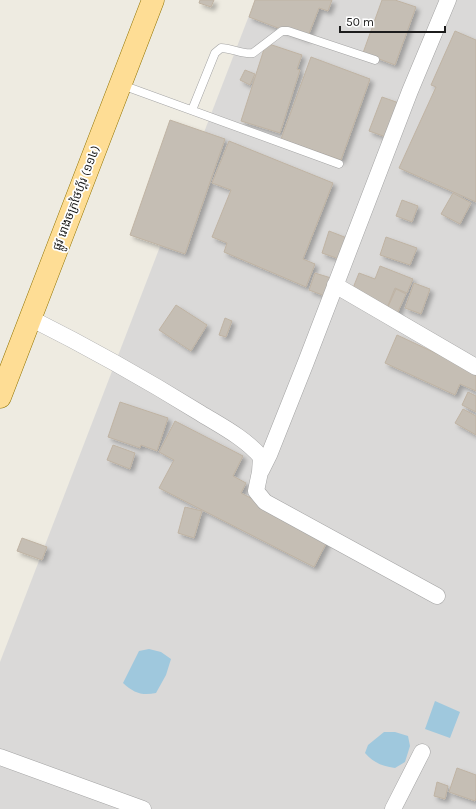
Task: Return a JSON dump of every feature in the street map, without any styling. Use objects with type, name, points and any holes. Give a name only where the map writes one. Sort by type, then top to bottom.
[{"type":"main road","name":"ផ្លូវ រោងចក្រថៃហ្គ័រ (១១៤)","points":[[0,397],[153,0]]},
{"type":"street","points":[[260,472],[269,455],[410,91],[448,0]]},
{"type":"street","points":[[335,285],[476,367]]},
{"type":"street","points":[[30,318],[136,375],[230,432],[255,449],[261,457],[256,491],[265,502],[437,596]]},
{"type":"street","points":[[393,809],[422,752]]},
{"type":"street","points":[[0,757],[137,808]]},
{"type":"lane","points":[[192,110],[215,53],[221,48],[230,48],[248,54],[253,53],[282,31],[288,31],[375,60]]},
{"type":"lane","points":[[120,84],[339,164]]},
{"type":"shaded area","points":[[255,0],[476,0],[476,809],[0,809],[0,662]]},
{"type":"water","points":[[149,649],[161,652],[171,659],[166,675],[156,693],[142,694],[123,683],[139,651]]},
{"type":"water","points":[[435,701],[460,712],[450,738],[425,729]]},
{"type":"water","points":[[384,732],[395,732],[408,736],[410,746],[405,762],[395,768],[378,764],[365,753],[368,745]]},
{"type":"building","points":[[200,0],[214,0],[211,7],[199,3]]},
{"type":"building","points":[[255,0],[332,0],[328,11],[319,8],[307,39],[249,17]]},
{"type":"building","points":[[382,0],[395,0],[416,7],[395,65],[363,53]]},
{"type":"building","points":[[455,31],[476,40],[476,202],[399,168],[436,87],[431,85]]},
{"type":"building","points":[[266,43],[302,55],[297,69],[300,70],[280,133],[241,121]]},
{"type":"building","points":[[311,57],[370,79],[341,160],[281,139]]},
{"type":"building","points":[[245,70],[255,74],[250,85],[240,80]]},
{"type":"building","points":[[382,97],[399,103],[386,137],[369,131]]},
{"type":"building","points":[[170,120],[225,139],[185,254],[130,235]]},
{"type":"building","points":[[229,141],[333,183],[303,259],[315,264],[306,287],[224,252],[227,243],[212,237],[231,190],[212,183]]},
{"type":"building","points":[[453,193],[471,203],[460,224],[441,214]]},
{"type":"building","points":[[402,200],[418,206],[412,222],[396,216]]},
{"type":"building","points":[[329,231],[347,238],[339,259],[322,253]]},
{"type":"building","points":[[386,237],[417,248],[410,265],[380,255]]},
{"type":"building","points":[[380,266],[413,279],[407,293],[395,288],[387,308],[351,293],[359,273],[375,279]]},
{"type":"building","points":[[315,273],[331,278],[325,296],[309,290]]},
{"type":"building","points":[[414,283],[430,289],[421,314],[405,308]]},
{"type":"building","points":[[396,289],[406,294],[397,314],[387,309]]},
{"type":"building","points":[[176,305],[207,325],[191,351],[159,330]]},
{"type":"building","points":[[225,318],[232,321],[226,337],[219,335]]},
{"type":"building","points":[[397,335],[476,372],[476,391],[460,384],[455,395],[385,363]]},
{"type":"building","points":[[468,392],[476,396],[476,412],[462,405]]},
{"type":"building","points":[[120,402],[168,418],[157,451],[141,445],[140,448],[108,437]]},
{"type":"building","points":[[463,409],[476,416],[476,435],[455,423]]},
{"type":"building","points":[[175,421],[243,456],[233,476],[246,483],[241,493],[329,538],[314,567],[159,488],[174,460],[159,452]]},
{"type":"building","points":[[113,445],[135,453],[130,469],[107,460]]},
{"type":"building","points":[[185,507],[202,511],[194,538],[178,533]]},
{"type":"building","points":[[22,538],[47,547],[42,560],[17,551]]},
{"type":"building","points":[[457,768],[476,775],[475,801],[449,792]]},
{"type":"building","points":[[437,782],[448,786],[445,799],[434,796]]}]
